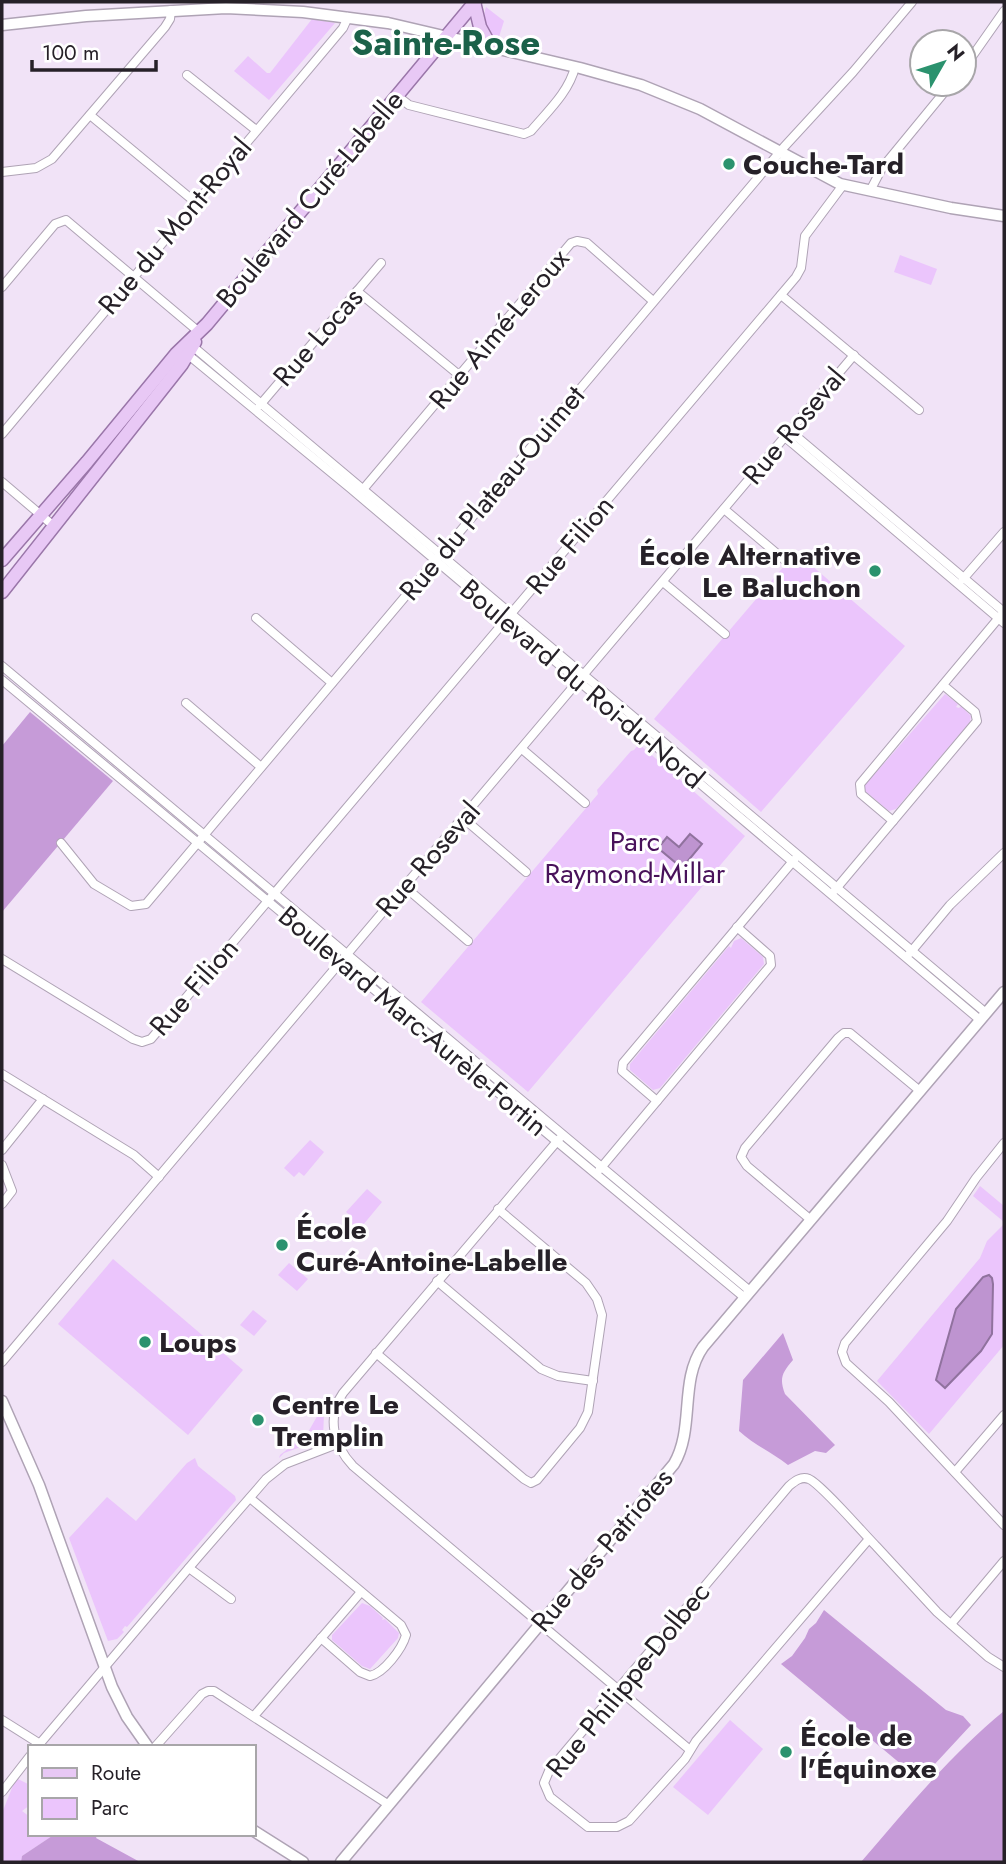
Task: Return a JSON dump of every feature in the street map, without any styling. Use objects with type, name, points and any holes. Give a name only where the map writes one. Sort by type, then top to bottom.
[{"type":"main road","name":"Boulevard Curé-Labelle","points":[[2,592],[55,527],[200,332],[475,2]]},
{"type":"main road","points":[[475,2],[480,27],[491,47]]},
{"type":"main road","name":"Boulevard Curé-Labelle","points":[[2,560],[188,348]]},
{"type":"street","name":"Rue du Plateau-Ouimet","points":[[61,844],[94,884],[128,905],[137,907],[146,904],[779,152],[853,72],[912,2]]},
{"type":"street","points":[[2,25],[248,5],[388,23],[641,85],[677,98],[820,175],[844,185],[962,211],[1004,216]]},
{"type":"street","points":[[2,172],[36,168],[48,162],[166,25],[171,10]]},
{"type":"street","points":[[978,48],[1004,11]]},
{"type":"street","name":"Rue du Mont-Royal","points":[[2,434],[346,24],[348,17]]},
{"type":"street","points":[[396,95],[410,105],[524,134],[533,129],[562,94],[575,67]]},
{"type":"street","points":[[187,75],[256,130]]},
{"type":"street","points":[[870,191],[882,168],[940,98]]},
{"type":"street","points":[[90,115],[195,202]]},
{"type":"street","name":"Rue Filion","points":[[2,959],[127,1035],[146,1042],[153,1037],[781,295],[798,274],[807,234],[844,185]]},
{"type":"street","points":[[2,287],[55,224],[63,220],[70,222],[200,332]]},
{"type":"street","name":"Rue Aimé-Leroux","points":[[361,492],[566,247],[580,241],[589,245],[653,301]]},
{"type":"street","name":"Rue Locas","points":[[259,407],[381,263]]},
{"type":"street","points":[[357,291],[459,375]]},
{"type":"street","points":[[781,295],[919,410]]},
{"type":"street","name":"Boulevard du Roi-du-Nord","points":[[188,348],[983,1017]]},
{"type":"street","name":"Rue Roseval","points":[[2,1362],[854,355]]},
{"type":"street","points":[[787,434],[1003,616],[859,786],[861,794],[893,821]]},
{"type":"street","points":[[2,482],[55,527]]},
{"type":"street","points":[[724,509],[788,563]]},
{"type":"street","points":[[961,581],[1004,532]]},
{"type":"street","points":[[663,582],[725,634]]},
{"type":"street","points":[[257,618],[332,682]]},
{"type":"street","name":"Boulevard Marc-Aurèle-Fortin","points":[[2,666],[201,838],[748,1295]]},
{"type":"street","name":"Boulevard Marc-Aurèle-Fortin","points":[[2,680],[201,838]]},
{"type":"street","points":[[834,891],[977,721],[975,712],[943,685]]},
{"type":"street","points":[[186,703],[261,767]]},
{"type":"street","points":[[522,749],[585,803]]},
{"type":"street","points":[[463,818],[526,872]]},
{"type":"street","points":[[909,955],[950,905],[1004,853]]},
{"type":"street","points":[[657,1101],[622,1071],[623,1063],[795,859]]},
{"type":"street","points":[[405,887],[468,941]]},
{"type":"street","points":[[599,1170],[771,965],[770,956],[737,927]]},
{"type":"street","name":"Rue des Patriotes","points":[[341,1862],[674,1464],[684,1441],[696,1359],[703,1348],[1004,992]]},
{"type":"street","points":[[811,1220],[747,1166],[741,1155],[745,1148],[840,1036],[849,1033],[920,1091]]},
{"type":"street","points":[[2,1074],[134,1155],[159,1177]]},
{"type":"street","points":[[2,1150],[43,1099]]},
{"type":"street","points":[[560,1138],[376,1353],[337,1403],[334,1421],[337,1444],[353,1466],[690,1750]]},
{"type":"street","points":[[1004,1143],[976,1178],[951,1217],[845,1343],[842,1350],[846,1363],[887,1399],[1004,1525]]},
{"type":"street","points":[[2,1165],[12,1191],[2,1204]]},
{"type":"street","points":[[376,1353],[531,1483],[537,1480],[583,1425],[589,1408],[602,1320],[595,1295],[583,1280],[498,1209]]},
{"type":"street","points":[[438,1281],[541,1368],[558,1376],[593,1381]]},
{"type":"street","points":[[2,1401],[35,1475],[105,1669],[127,1717],[147,1745]]},
{"type":"street","points":[[955,1472],[1004,1415]]},
{"type":"street","points":[[2,1720],[39,1745],[250,1498],[281,1467],[337,1444]]},
{"type":"street","name":"Rue Philippe-Dolbec","points":[[869,1539],[685,1759],[623,1825],[588,1827],[552,1799],[544,1789],[545,1777],[618,1690],[795,1481],[806,1478],[813,1482],[869,1539],[951,1624],[988,1657],[1004,1667]]},
{"type":"street","points":[[250,1498],[406,1632],[404,1643],[381,1671],[373,1676],[364,1675],[321,1638]]},
{"type":"street","points":[[951,1624],[1004,1561]]},
{"type":"street","points":[[189,1567],[230,1599]]},
{"type":"street","points":[[254,1716],[361,1592]]},
{"type":"street","points":[[157,1745],[202,1694],[208,1691],[219,1693],[389,1805]]},
{"type":"street","points":[[2,1792],[6,1783],[28,1758]]},
{"type":"street","points":[[256,1832],[303,1862]]},
{"type":"green space","points":[[486,7],[504,21],[498,40],[486,26]]},
{"type":"green space","points":[[312,19],[335,23],[269,100],[234,71],[248,56],[270,73]]},
{"type":"green space","points":[[900,255],[937,269],[931,285],[894,272]]},
{"type":"green space","name":"Parc Raymond-Millar","points":[[796,552],[905,646],[761,812],[654,719]]},
{"type":"green space","points":[[945,694],[958,704],[956,707],[961,706],[971,716],[970,722],[896,809],[889,811],[865,791],[865,785]]},
{"type":"green space","name":"Parc Raymond-Millar","points":[[639,744],[745,836],[528,1092],[421,1002],[598,794],[597,790]]},
{"type":"green space","points":[[741,938],[763,957],[764,964],[660,1088],[653,1090],[630,1070],[630,1064],[729,946],[731,948],[734,941]]},
{"type":"green space","points":[[310,1140],[324,1152],[304,1176],[299,1172],[294,1177],[284,1168]]},
{"type":"green space","points":[[980,1186],[1004,1206],[1004,1222],[973,1196]]},
{"type":"green space","points":[[367,1189],[382,1202],[358,1231],[347,1222],[351,1216],[346,1212]]},
{"type":"green space","points":[[1004,1224],[1004,1345],[929,1434],[877,1381],[980,1258],[987,1241]]},
{"type":"green space","name":"Loups","points":[[113,1259],[243,1370],[188,1435],[58,1324]]},
{"type":"green space","points":[[289,1263],[308,1279],[297,1291],[278,1275]]},
{"type":"green space","points":[[253,1310],[267,1321],[254,1336],[240,1325]]},
{"type":"green space","points":[[327,1399],[323,1439],[284,1453],[279,1458],[280,1455],[307,1434]]},
{"type":"green space","points":[[195,1458],[198,1466],[235,1496],[236,1500],[127,1627],[125,1626],[122,1630],[124,1632],[117,1639],[108,1641],[69,1538],[107,1497],[136,1521],[187,1463]]},
{"type":"green space","points":[[362,1603],[370,1606],[399,1633],[398,1638],[370,1669],[362,1666],[332,1640],[332,1635]]},
{"type":"green space","points":[[730,1720],[763,1749],[708,1815],[673,1787]]},
{"type":"green space","points":[[16,1778],[28,1784],[28,1806],[22,1811],[28,1816],[28,1836],[52,1836],[22,1856],[21,1862],[2,1862],[2,1813]]},
{"type":"shaded area","points":[[30,712],[113,781],[2,912],[2,746]]},
{"type":"shaded area","points":[[690,834],[702,844],[682,868],[658,848],[667,837],[679,847]]},
{"type":"shaded area","points":[[989,1275],[993,1284],[992,1334],[981,1351],[945,1388],[936,1380],[956,1309],[983,1277]]},
{"type":"shaded area","points":[[783,1333],[793,1360],[783,1376],[785,1394],[835,1445],[826,1453],[815,1451],[788,1465],[739,1431],[743,1380]]},
{"type":"shaded area","points":[[824,1610],[946,1710],[963,1716],[971,1725],[920,1780],[781,1664],[792,1656]]},
{"type":"shaded area","points":[[1004,1711],[1004,1862],[861,1862],[947,1764]]},
{"type":"shaded area","points":[[52,1836],[97,1836],[96,1838],[140,1862],[21,1862],[22,1856]]},
{"type":"place","name":"Couche-Tard","points":[[729,164]]},
{"type":"place","name":"École Alternative Le Baluchon","points":[[875,571]]},
{"type":"place","name":"École Curé-Antoine-Labelle","points":[[282,1245]]},
{"type":"place","name":"Loups","points":[[145,1342]]},
{"type":"place","name":"Centre Le Tremplin","points":[[258,1420]]},
{"type":"place","name":"École de l'Équinoxe","points":[[786,1752]]},
{"type":"district","name":"Sainte-Rose","points":[[446,43]]}]
